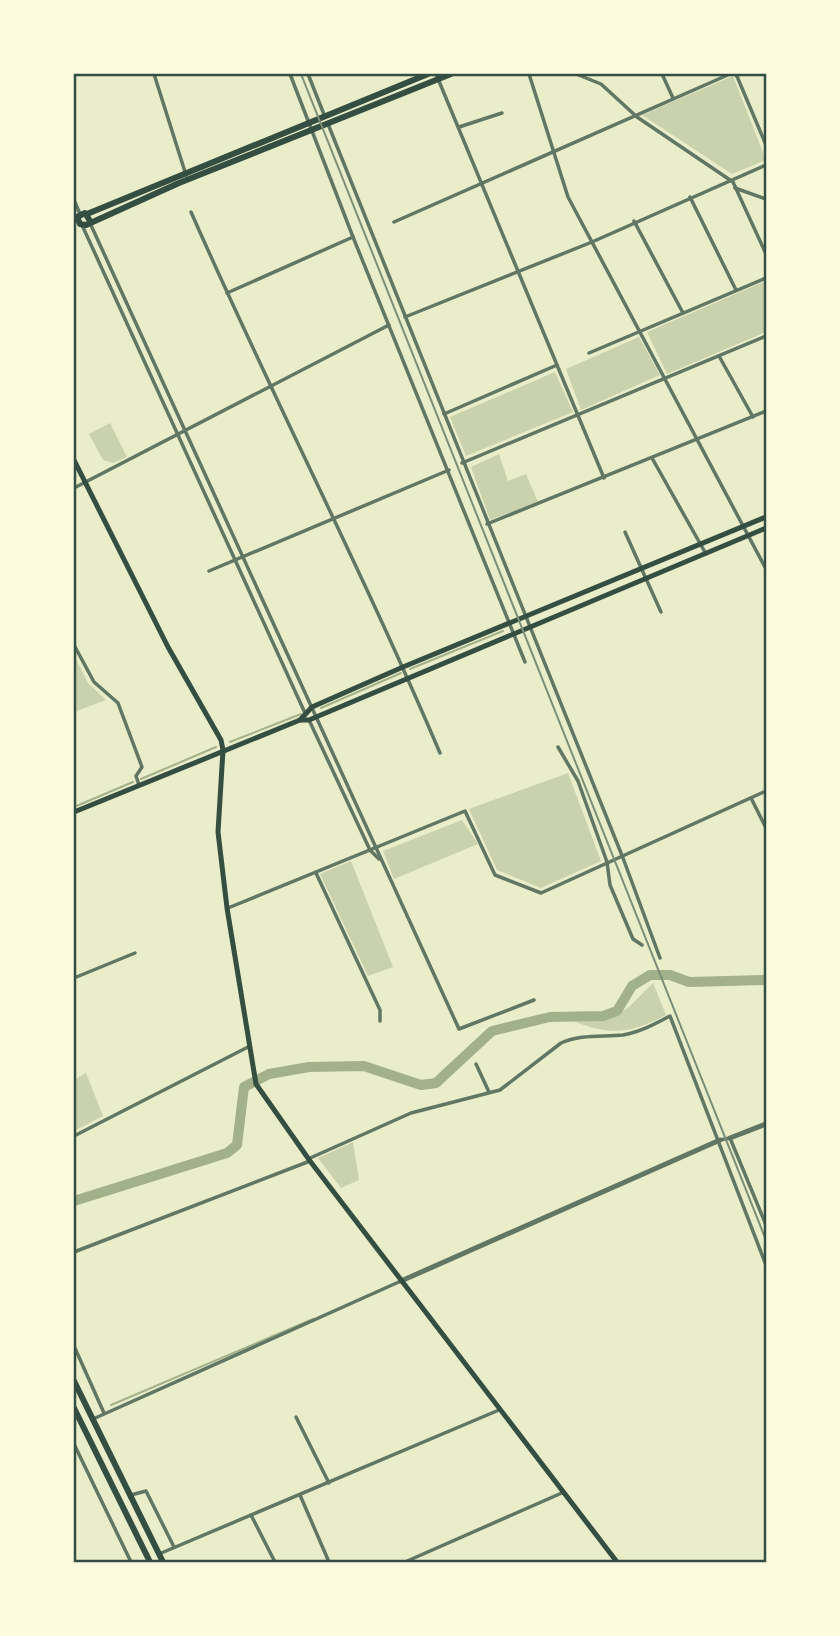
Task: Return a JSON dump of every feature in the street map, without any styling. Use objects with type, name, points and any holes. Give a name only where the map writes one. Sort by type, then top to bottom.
[{"type":"highway","points":[[327,121],[428,74]]},
{"type":"highway","points":[[81,220],[437,76],[451,74]]},
{"type":"highway","points":[[74,1381],[163,1563]]},
{"type":"highway","points":[[74,1408],[148,1562]]},
{"type":"main road","points":[[74,460],[167,648],[221,740],[223,750],[217,807],[227,908],[256,1084],[309,1160],[617,1563]]},
{"type":"main road","points":[[300,720],[304,711],[403,667],[766,517]]},
{"type":"main road","points":[[74,812],[223,750],[300,720],[309,720],[766,528]]},
{"type":"street","points":[[154,74],[187,177]]},
{"type":"street","points":[[290,74],[353,237],[516,633],[525,662]]},
{"type":"street","points":[[307,74],[623,858],[660,958]]},
{"type":"street","points":[[529,74],[568,197],[746,526],[766,569]]},
{"type":"street","points":[[576,74],[601,84],[637,117],[733,182],[766,254]]},
{"type":"street","points":[[662,74],[673,99]]},
{"type":"street","points":[[394,222],[482,180],[637,117],[730,74]]},
{"type":"street","points":[[736,74],[766,145]]},
{"type":"street","points":[[437,76],[520,269],[604,478]]},
{"type":"street","points":[[458,127],[502,113]]},
{"type":"street","points":[[405,317],[592,242],[634,221],[733,182],[766,165]]},
{"type":"street","points":[[735,187],[766,199]]},
{"type":"street","points":[[690,197],[736,290]]},
{"type":"street","points":[[74,200],[304,711],[370,849],[379,859]]},
{"type":"street","points":[[191,212],[269,386],[403,667],[440,753]]},
{"type":"street","points":[[81,220],[185,429],[377,847],[379,859],[459,1029],[534,1000]]},
{"type":"street","points":[[634,221],[683,313]]},
{"type":"street","points":[[227,293],[353,237]]},
{"type":"street","points":[[589,353],[766,278]]},
{"type":"street","points":[[74,488],[390,325]]},
{"type":"street","points":[[462,463],[766,336]]},
{"type":"street","points":[[719,356],[753,416]]},
{"type":"street","points":[[444,414],[557,365]]},
{"type":"street","points":[[487,524],[766,411]]},
{"type":"street","points":[[652,458],[706,554]]},
{"type":"street","points":[[209,571],[449,470]]},
{"type":"street","points":[[625,532],[661,612]]},
{"type":"street","points":[[74,645],[94,682],[118,703],[141,757],[142,767],[136,776],[139,785]]},
{"type":"street","points":[[558,747],[579,781],[607,863],[610,885],[628,928],[633,939],[642,945]]},
{"type":"street","points":[[227,908],[465,811],[495,875],[541,893],[766,791]]},
{"type":"street","points":[[751,798],[766,828]]},
{"type":"street","points":[[316,872],[380,1010],[380,1021]]},
{"type":"street","points":[[74,978],[135,953]]},
{"type":"street","points":[[74,1252],[309,1160],[411,1113],[500,1090],[561,1042],[572,1037],[625,1034],[645,1029],[670,1016],[766,1265]]},
{"type":"street","points":[[74,1136],[250,1046]]},
{"type":"street","points":[[476,1064],[489,1091]]},
{"type":"street","points":[[92,1419],[720,1140],[766,1124]]},
{"type":"street","points":[[730,1138],[766,1225]]},
{"type":"street","points":[[74,1346],[104,1413]]},
{"type":"street","points":[[159,1554],[501,1409]]},
{"type":"street","points":[[296,1417],[329,1482]]},
{"type":"street","points":[[74,1444],[131,1563]]},
{"type":"street","points":[[130,1496],[146,1491],[174,1547]]},
{"type":"street","points":[[405,1563],[564,1492]]},
{"type":"street","points":[[300,1495],[328,1563]]},
{"type":"street","points":[[251,1515],[275,1563]]},
{"type":"green space","points":[[733,76],[766,160],[732,174],[642,115]]},
{"type":"green space","points":[[766,281],[766,332],[667,374],[647,332]]},
{"type":"green space","points":[[639,337],[660,375],[581,410],[566,369]]},
{"type":"green space","points":[[555,372],[573,412],[466,456],[450,417]]},
{"type":"green space","points":[[110,423],[127,457],[113,463],[103,460],[89,434]]},
{"type":"green space","points":[[499,454],[508,481],[526,474],[538,502],[490,520],[471,467]]},
{"type":"green space","points":[[74,655],[88,683],[106,700],[74,712]]},
{"type":"green space","points":[[568,773],[601,861],[541,888],[497,870],[469,809]]},
{"type":"green space","points":[[462,820],[478,844],[394,879],[383,851]]},
{"type":"green space","points":[[351,861],[393,967],[368,976],[320,874]]},
{"type":"green space","points":[[653,983],[666,1015],[632,1029],[611,1031],[575,1022],[612,1018],[629,1007]]},
{"type":"green space","points":[[86,1073],[103,1116],[74,1131],[74,1080]]},
{"type":"green space","points":[[353,1142],[359,1180],[341,1188],[318,1158]]},
{"type":"waterway","points":[[410,669],[503,631]]},
{"type":"waterway","points":[[321,708],[401,673]]},
{"type":"waterway","points":[[230,742],[301,714]]},
{"type":"waterway","points":[[141,779],[216,747]]},
{"type":"waterway","points":[[74,807],[133,782]]},
{"type":"waterway","points":[[74,1201],[227,1153],[237,1145],[244,1087],[269,1074],[309,1067],[364,1066],[421,1085],[436,1083],[492,1031],[550,1017],[603,1016],[617,1011],[632,986],[650,975],[670,975],[689,982],[766,980]]},
{"type":"waterway","points":[[111,1405],[313,1319]]},
{"type":"tram line","points":[[301,74],[766,1240]]}]
